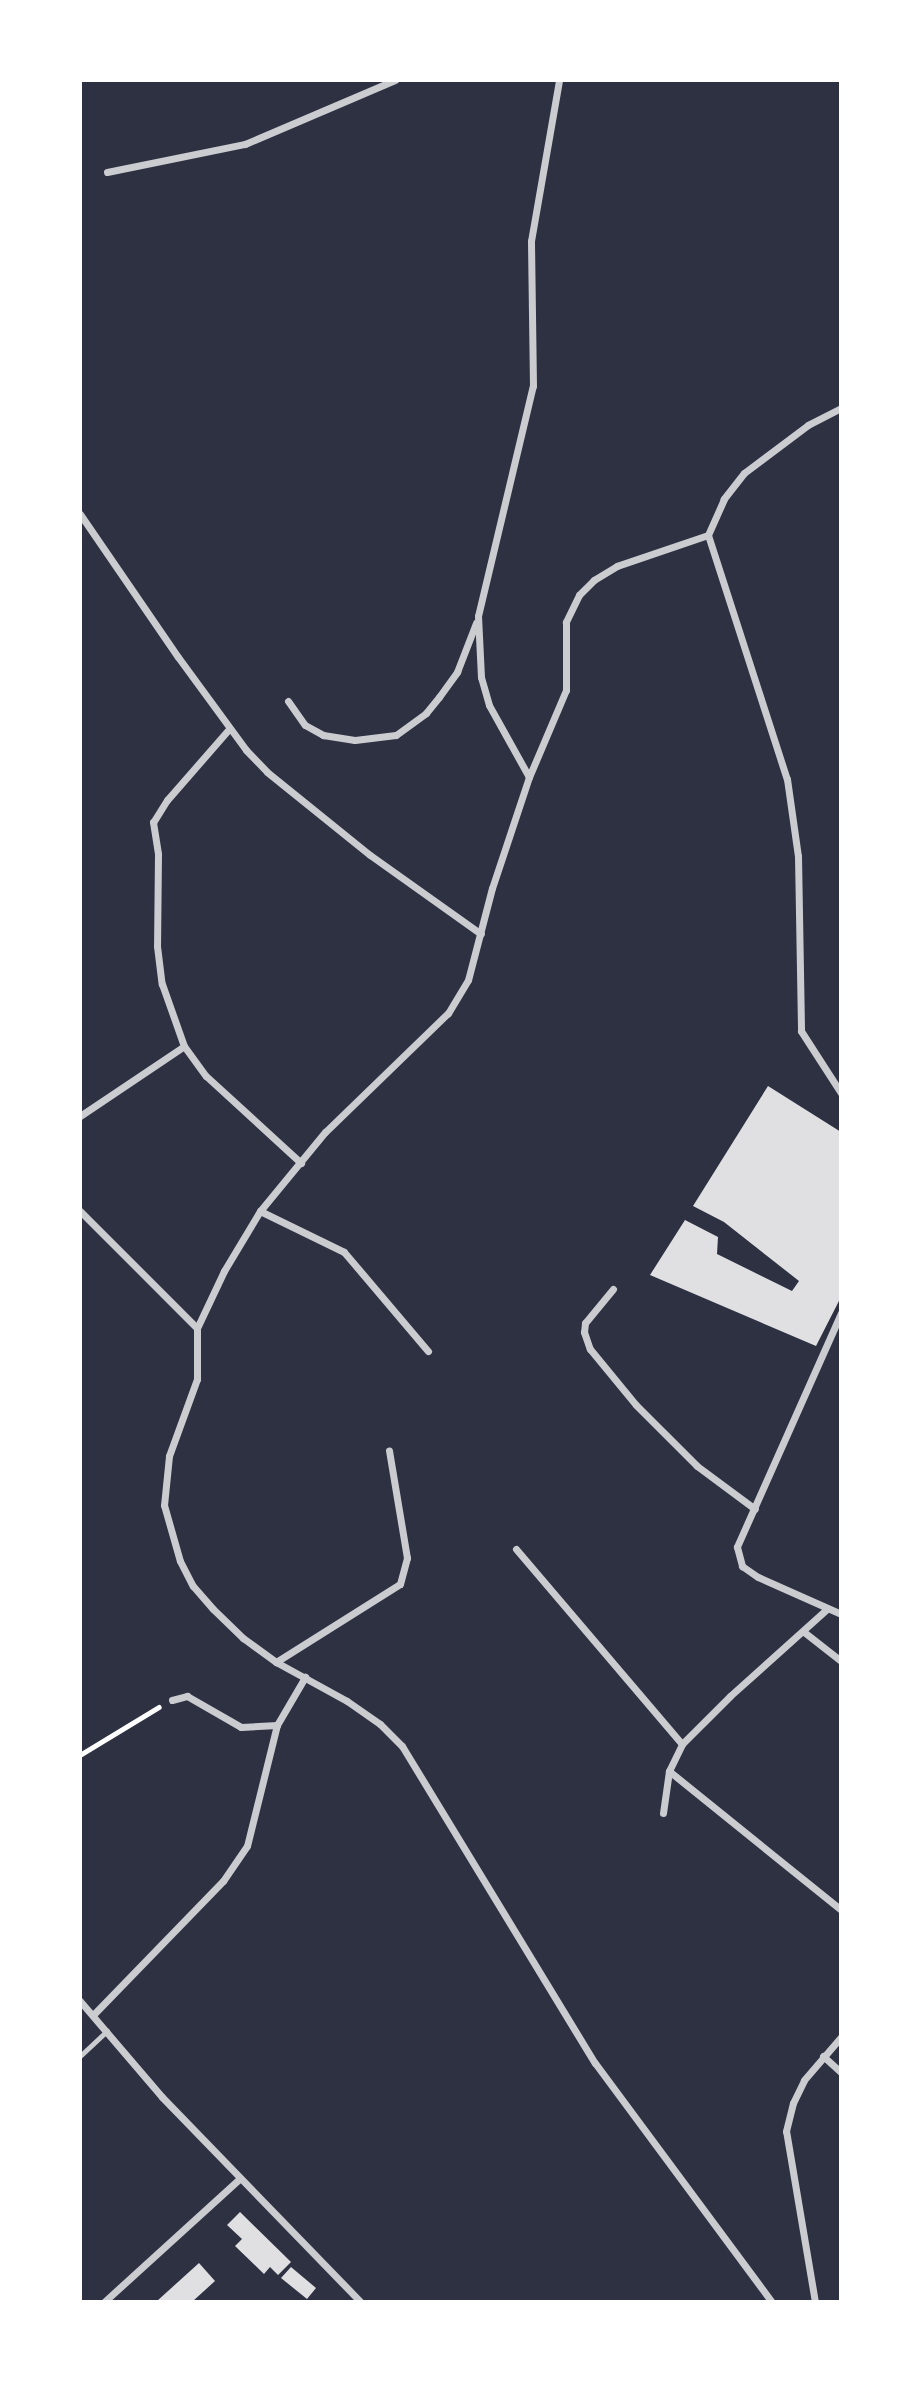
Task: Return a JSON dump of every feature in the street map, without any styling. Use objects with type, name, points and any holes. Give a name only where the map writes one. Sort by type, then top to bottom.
[{"type":"street","points":[[107,172],[245,144],[395,80]]},
{"type":"street","points":[[289,701],[306,724],[323,735],[355,740],[396,735],[426,713],[457,672],[478,616],[533,386],[530,241],[559,80]]},
{"type":"street","points":[[841,408],[808,425],[744,473],[724,499],[708,535],[787,779],[799,884],[801,1031],[841,1093]]},
{"type":"street","points":[[80,514],[229,729],[267,772],[370,855],[481,934]]},
{"type":"street","points":[[708,535],[618,566],[594,580],[579,595],[566,622],[566,690],[529,777],[492,888],[468,980],[448,1013],[325,1132],[260,1211],[223,1271],[197,1328],[197,1378],[169,1456],[164,1483],[164,1505],[180,1561],[193,1586],[213,1609],[243,1638],[276,1662],[380,1724],[402,1746],[595,2063],[772,2301]]},
{"type":"street","points":[[478,616],[481,677],[489,705],[529,777]]},
{"type":"street","points":[[229,729],[167,800],[153,822],[158,854],[159,959],[169,1007],[184,1046],[223,1094],[301,1163]]},
{"type":"street","points":[[80,1116],[184,1046]]},
{"type":"street","points":[[80,1211],[197,1328]]},
{"type":"street","points":[[260,1211],[344,1252],[428,1351]]},
{"type":"street","points":[[613,1289],[585,1324],[584,1332],[590,1349],[636,1405],[697,1466],[755,1509]]},
{"type":"street","points":[[841,1313],[737,1547],[742,1566],[758,1577],[841,1614]]},
{"type":"street","points":[[276,1662],[400,1584],[407,1558],[389,1451]]},
{"type":"street","points":[[516,1549],[682,1744]]},
{"type":"street","points":[[663,1813],[668,1771],[682,1744],[730,1696],[827,1609]]},
{"type":"street","points":[[804,1632],[841,1661]]},
{"type":"street","points":[[93,2015],[223,1881],[247,1846],[277,1726],[305,1677]]},
{"type":"street","points":[[172,1700],[187,1696],[242,1727],[277,1726]]},
{"type":"street","points":[[668,1771],[841,1910]]},
{"type":"street","points":[[80,2001],[162,2097],[239,2179],[361,2301]]},
{"type":"street","points":[[815,2301],[786,2131],[793,2104],[804,2080],[841,2037]]},
{"type":"street","points":[[822,2056],[841,2072]]},
{"type":"street","points":[[104,2301],[239,2179]]},
{"type":"lane","points":[[80,2056],[107,2031]]},
{"type":"path","points":[[80,1755],[172,1700]]},
{"type":"building","points":[[768,1086],[841,1132],[841,1297],[816,1346],[650,1275],[685,1220],[718,1237],[717,1254],[792,1291],[799,1281],[724,1222],[693,1206]]},
{"type":"building","points":[[240,2212],[291,2262],[278,2275],[270,2267],[264,2274],[235,2246],[242,2239],[227,2225]]},
{"type":"building","points":[[199,2263],[215,2281],[193,2301],[157,2301]]},
{"type":"building","points":[[291,2267],[316,2288],[307,2299],[281,2278]]}]
